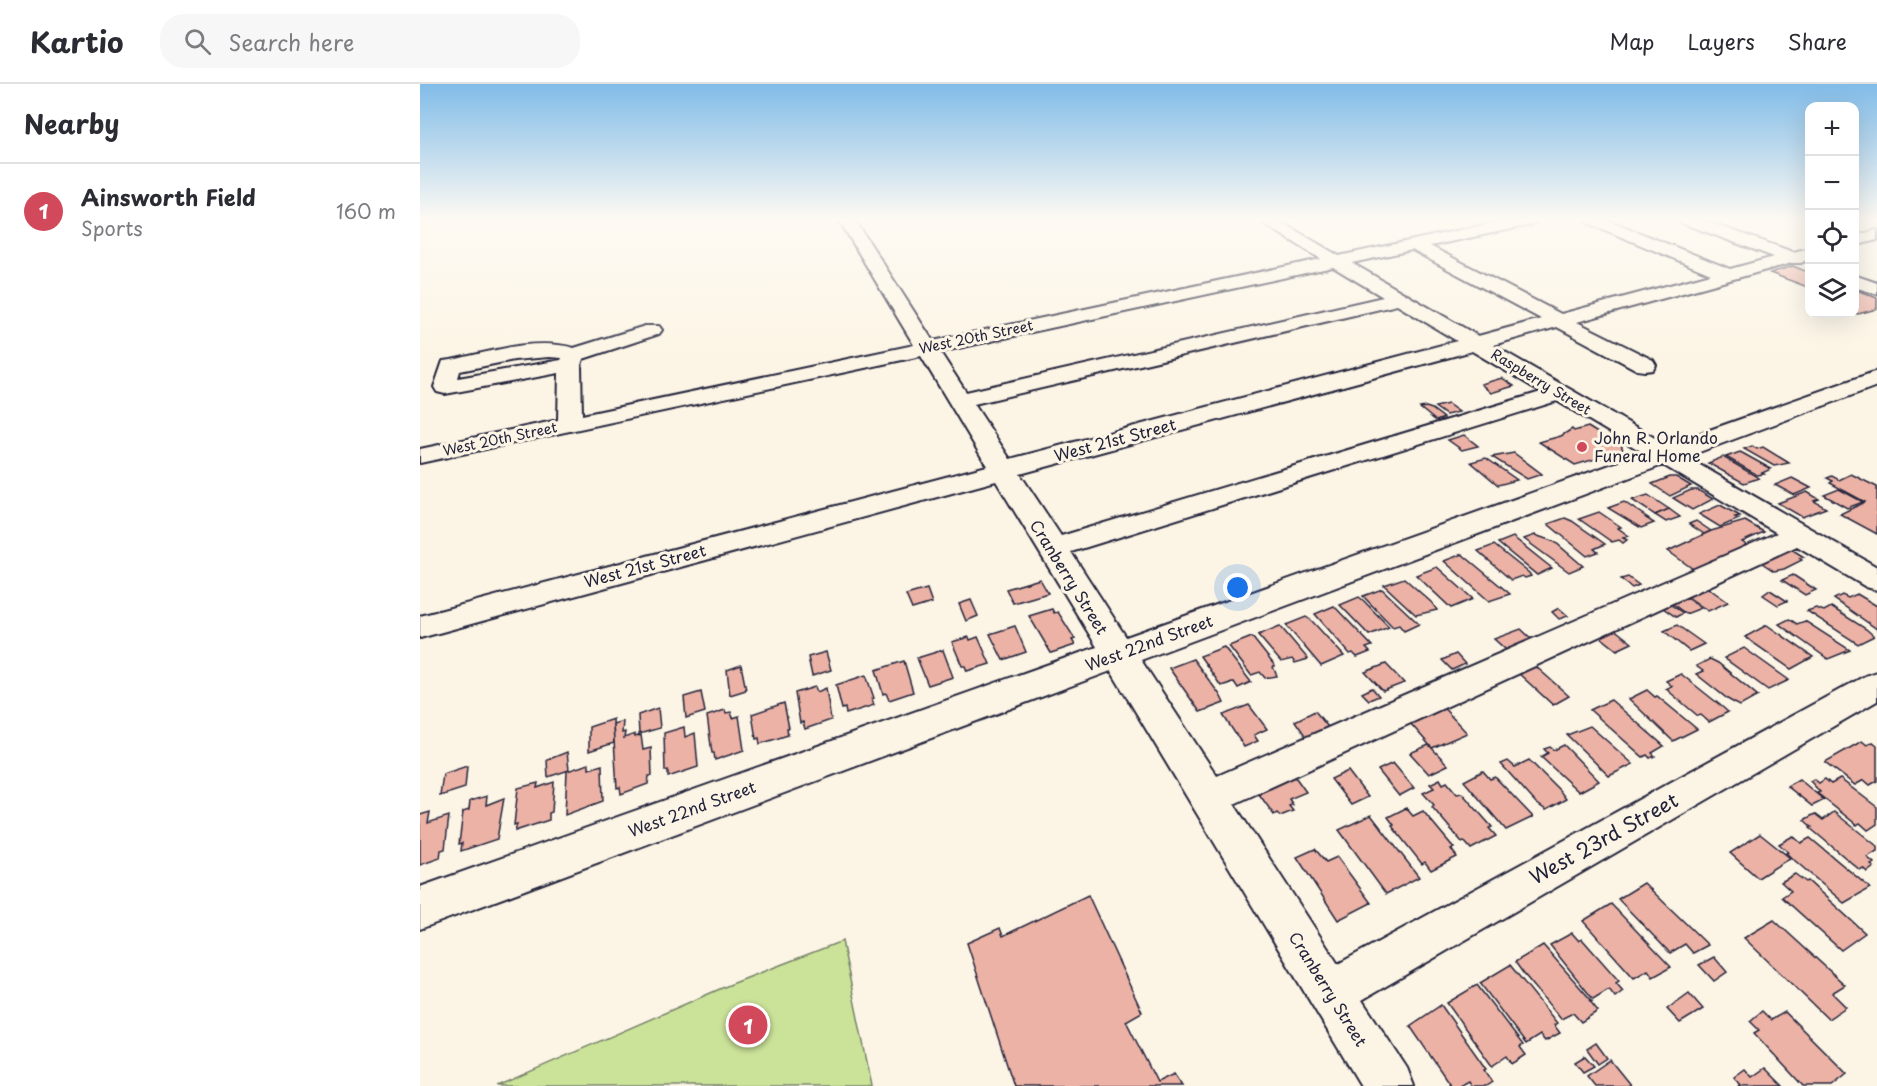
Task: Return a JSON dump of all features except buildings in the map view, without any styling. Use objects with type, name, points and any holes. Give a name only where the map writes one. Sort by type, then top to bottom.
[{"type":"street","name":"Cranberry Street","points":[[876,267],[1389,1086]]},
{"type":"street","name":"West 20th Street","points":[[420,456],[1314,267]]},
{"type":"street","name":"Raspberry Street","points":[[1345,267],[1877,580]]},
{"type":"street","points":[[1456,267],[1645,364]]},
{"type":"street","points":[[1709,267],[1729,275]]},
{"type":"street","name":"West 21st Street","points":[[420,627],[1765,267]]},
{"type":"street","points":[[1859,282],[1877,289]]},
{"type":"street","points":[[960,400],[1400,299]]},
{"type":"street","points":[[570,424],[572,360],[566,350],[549,350],[451,366],[445,387],[572,360],[652,330]]},
{"type":"street","name":"West 22nd Street","points":[[420,908],[1877,378]]},
{"type":"street","points":[[1051,549],[1560,393]]},
{"type":"street","points":[[1208,798],[1799,534]]},
{"type":"street","name":"West 23rd Street","points":[[1330,993],[1877,685]]},
{"type":"green space","points":[[842,941],[872,1086],[497,1086],[729,985]]},
{"type":"place","name":"John R. Orlando Funeral Home","points":[[1582,447]]},
{"type":"place","name":"Ainsworth Field","points":[[748,1025]]}]
